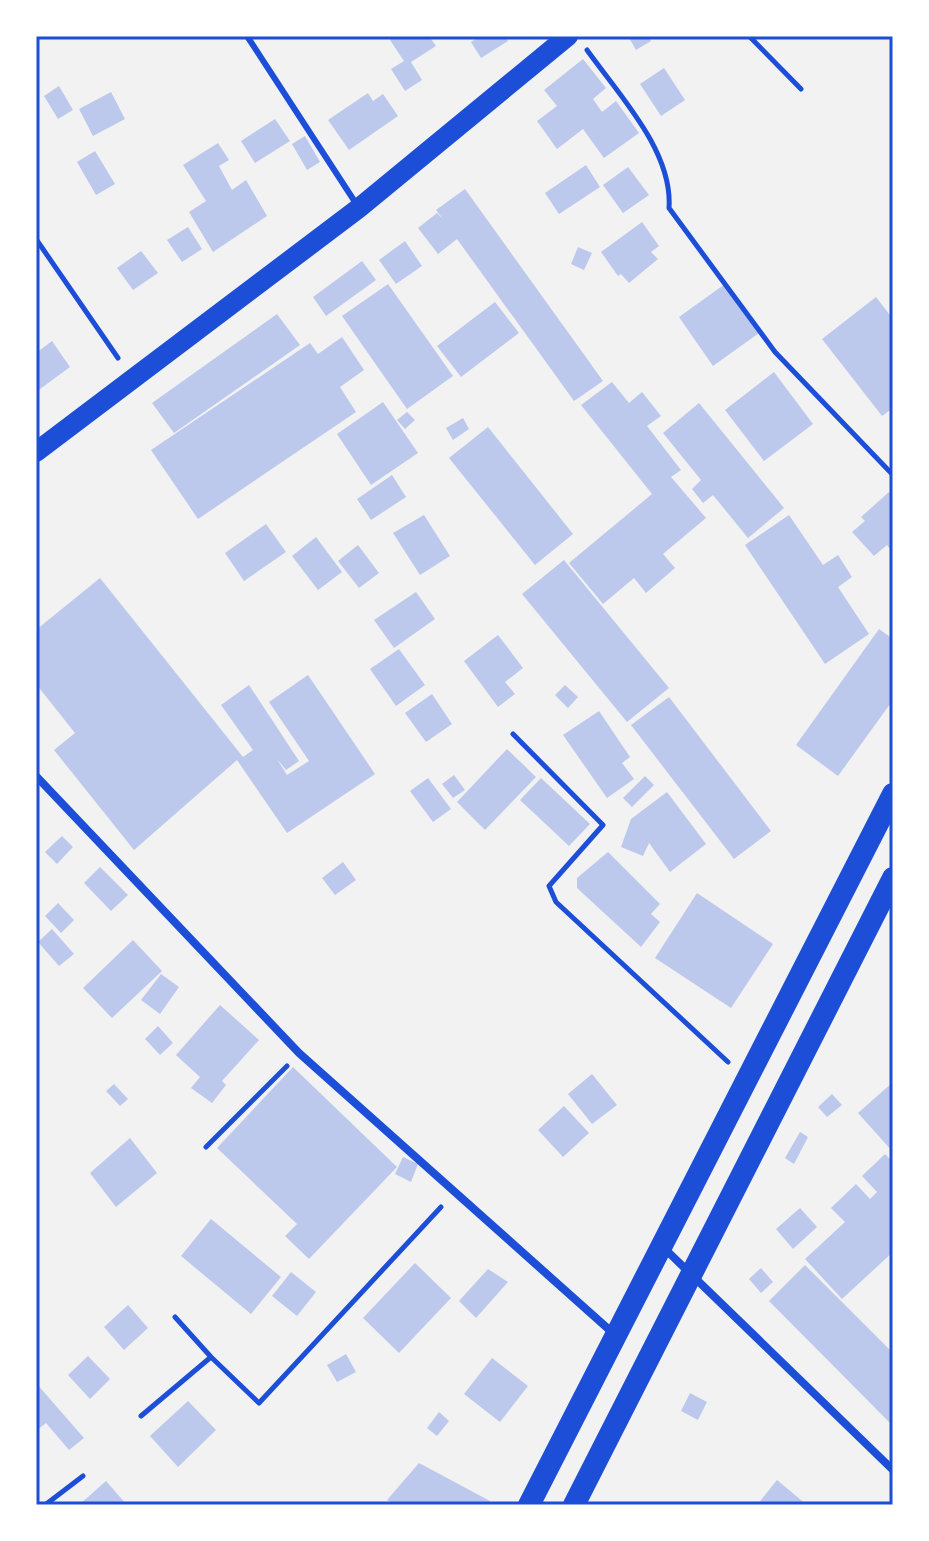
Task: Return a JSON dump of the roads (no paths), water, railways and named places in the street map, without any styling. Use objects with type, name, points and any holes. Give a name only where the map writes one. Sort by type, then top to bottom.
[{"type":"highway","points":[[529,1505],[893,794]]},
{"type":"highway","points":[[574,1505],[893,878]]},
{"type":"main road","points":[[36,452],[577,42]]},
{"type":"street","points":[[36,776],[299,1053],[615,1334]]},
{"type":"street","points":[[660,1244],[693,1272],[893,1470]]},
{"type":"lane","points":[[247,36],[359,208]]}]
